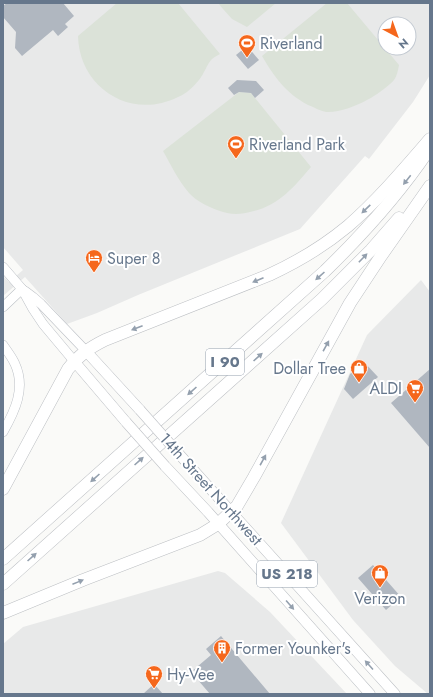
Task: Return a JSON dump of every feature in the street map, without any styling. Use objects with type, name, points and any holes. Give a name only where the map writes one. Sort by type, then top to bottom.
[{"type":"highway","points":[[3,489],[68,369],[85,350],[105,340],[270,275],[312,252],[347,227],[369,207],[430,139]]},
{"type":"highway","name":"I 90","points":[[3,559],[325,271],[354,243],[381,213],[430,148]]},
{"type":"highway","name":"I 90","points":[[3,584],[322,299],[371,250],[430,179]]},
{"type":"highway","points":[[3,612],[192,538],[218,524],[232,511],[237,506],[254,477],[350,303],[430,186]]},
{"type":"main road","name":"14th Street Northwest","points":[[3,267],[22,289],[43,324],[126,422],[368,692]]},
{"type":"main road","name":"14th Street Northwest","points":[[22,289],[41,304],[85,350],[396,694]]},
{"type":"main road","points":[[3,307],[22,289]]},
{"type":"main road","points":[[3,345],[15,364],[20,382],[20,391],[14,411],[3,432]]},
{"type":"shaded area","points":[[3,3],[430,3],[430,75],[413,102],[369,159],[365,156],[300,229],[67,324],[25,277],[3,296],[3,276],[9,282],[23,270],[3,247]]},
{"type":"shaded area","points":[[117,3],[178,3],[220,54],[210,61],[201,78],[181,96],[160,103],[142,105],[126,102],[110,95],[97,84],[87,70],[81,54],[78,36]]},
{"type":"shaded area","points":[[218,3],[276,3],[247,27],[232,19]]},
{"type":"shaded area","points":[[327,3],[347,3],[377,39],[377,56],[391,56],[399,65],[397,75],[394,80],[378,94],[352,107],[326,112],[308,105],[287,90],[276,78],[262,56]]},
{"type":"shaded area","name":"Riverland Park","points":[[239,92],[251,93],[311,167],[293,188],[271,204],[254,211],[235,214],[222,212],[202,203],[192,196],[178,178],[163,151]]},
{"type":"shaded area","points":[[421,280],[430,292],[430,694],[428,694],[395,666],[353,620],[281,523],[367,335]]},
{"type":"shaded area","points":[[218,571],[225,573],[270,612],[347,694],[3,694],[3,644],[23,627]]},
{"type":"building","points":[[7,3],[63,3],[74,16],[65,24],[68,27],[58,36],[53,30],[22,56],[15,48],[16,32],[3,17],[3,6]]},
{"type":"building","name":"Riverland","points":[[247,46],[259,60],[248,69],[236,55]]},
{"type":"building","points":[[237,80],[256,81],[264,90],[255,98],[251,93],[239,92],[234,95],[228,88]]},
{"type":"building","name":"Dollar Tree","points":[[364,362],[378,377],[353,399],[344,389],[350,374]]},
{"type":"building","points":[[430,369],[430,448],[391,403]]},
{"type":"building","name":"Verizon","points":[[373,565],[401,597],[386,610],[358,578]]},
{"type":"building","name":"Former Younker's","points":[[221,636],[270,694],[210,694],[191,672],[211,655],[206,649]]},
{"type":"building","name":"Hy-Vee","points":[[154,684],[163,694],[143,694]]},
{"type":"place","name":"Riverland","points":[[247,58]]},
{"type":"place","name":"Riverland Park","points":[[236,159]]},
{"type":"place","name":"Super 8","points":[[94,273]]},
{"type":"place","name":"Dollar Tree","points":[[359,383]]},
{"type":"place","name":"ALDI","points":[[415,403]]},
{"type":"place","name":"Verizon","points":[[380,588]]},
{"type":"place","name":"Former Younker's","points":[[222,663]]},
{"type":"place","name":"Hy-Vee","points":[[154,689]]}]
